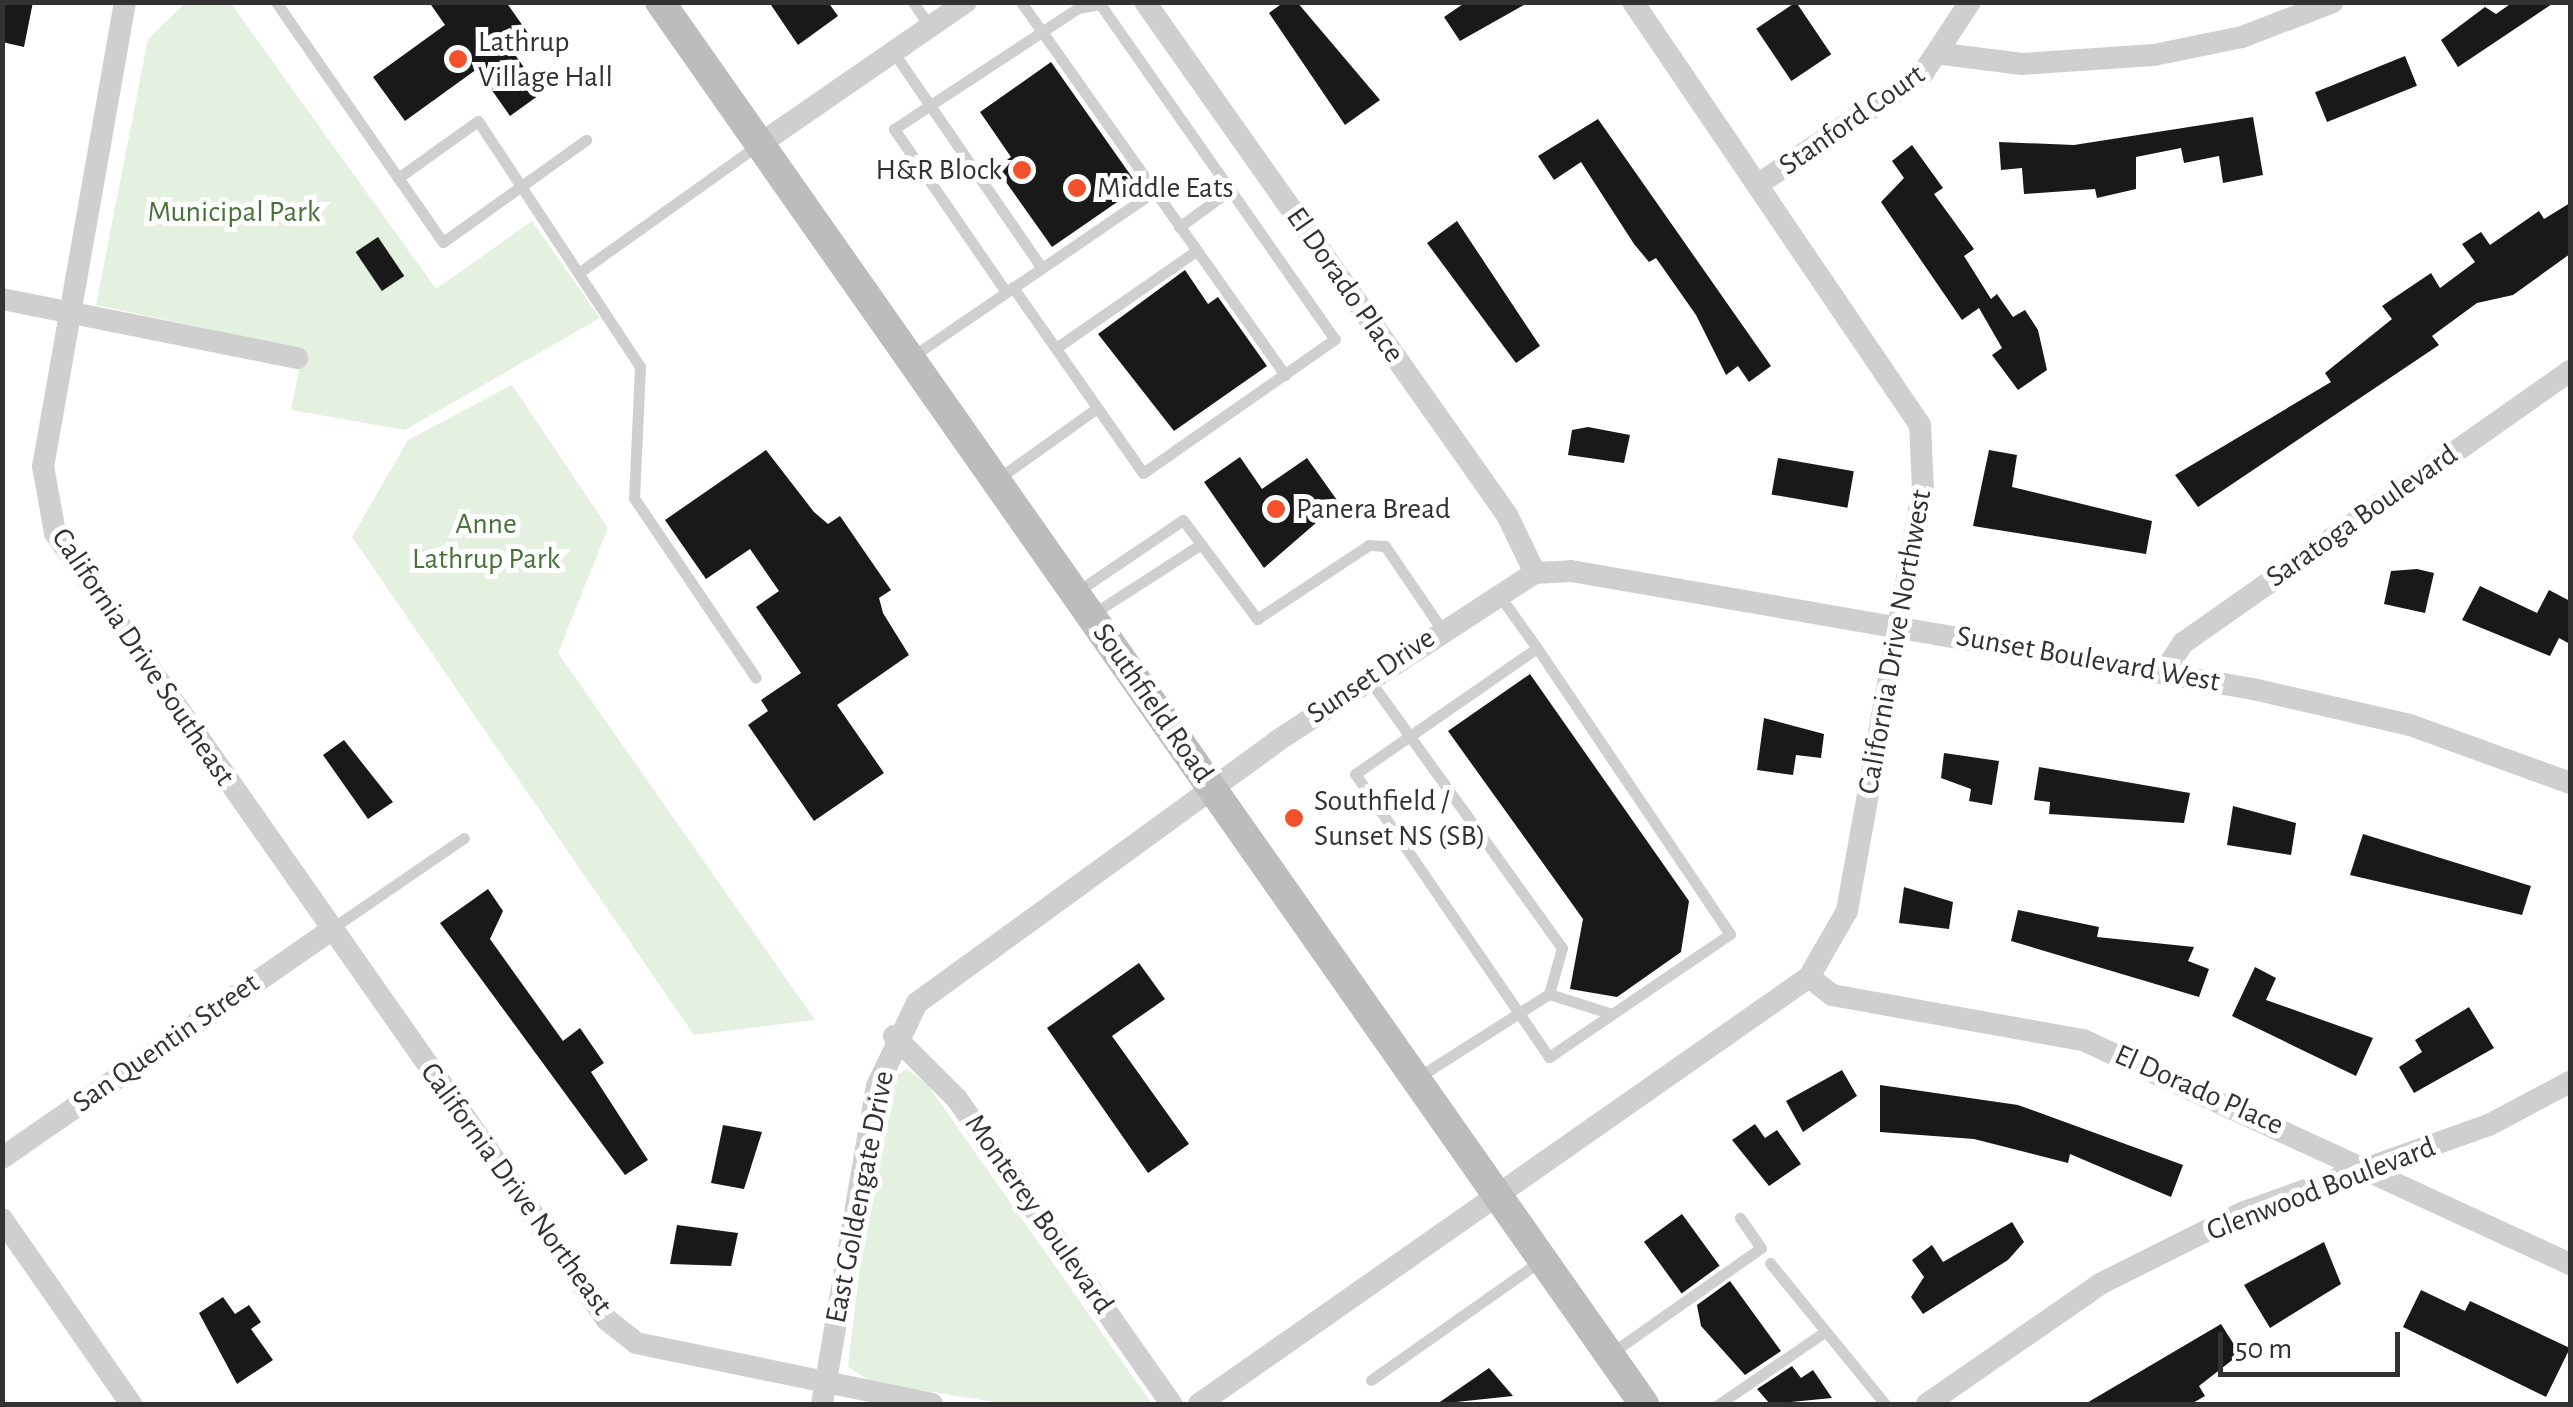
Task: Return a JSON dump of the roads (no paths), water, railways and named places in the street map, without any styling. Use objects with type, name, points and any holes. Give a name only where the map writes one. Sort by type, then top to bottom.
[{"type":"main road","name":"Southfield Road","points":[[660,2],[1644,1404]]},
{"type":"street","name":"California Drive Southeast","points":[[125,2],[43,466],[55,533],[330,930]]},
{"type":"street","points":[[760,144],[966,2]]},
{"type":"street","name":"El Dorado Place","points":[[1145,2],[1507,516],[1536,573]]},
{"type":"street","name":"California Drive Northwest","points":[[1496,1194],[1809,978],[1846,911],[1924,490],[1920,425],[1760,183],[1633,2]]},
{"type":"street","name":"Stanford Court","points":[[1760,183],[1943,54],[1970,2]]},
{"type":"street","points":[[1943,54],[2022,64],[2154,56],[2242,37],[2333,2]]},
{"type":"street","points":[[2,298],[298,358]]},
{"type":"street","name":"Saratoga Boulevard","points":[[2164,672],[2206,626],[2570,371]]},
{"type":"street","name":"Sunset Drive","points":[[1214,790],[1441,628],[1496,591],[1536,573]]},
{"type":"street","name":"Sunset Boulevard West","points":[[1536,573],[1897,626],[2164,672],[2410,724],[2570,784]]},
{"type":"street","name":"East Goldengate Drive","points":[[824,1396],[860,1163],[894,1036],[933,987],[1214,790]]},
{"type":"street","name":"San Quentin Street","points":[[2,1158],[330,930]]},
{"type":"street","name":"California Drive Northeast","points":[[330,930],[607,1320],[636,1343],[824,1396],[932,1404]]},
{"type":"street","name":"El Dorado Place","points":[[1809,978],[1832,995],[2084,1040],[2570,1264]]},
{"type":"street","name":"Monterey Boulevard","points":[[894,1036],[968,1114],[1171,1404]]},
{"type":"street","name":"Glenwood Boulevard","points":[[1927,1404],[2100,1284],[2244,1212],[2489,1125],[2570,1082]]},
{"type":"street","points":[[1199,1404],[1496,1194]]},
{"type":"street","points":[[2,1220],[131,1404]]},
{"type":"lane","points":[[276,2],[443,242],[586,140]]},
{"type":"lane","points":[[913,2],[930,27]]},
{"type":"lane","points":[[1021,2],[1284,374]]},
{"type":"lane","points":[[1100,4],[1335,339],[1143,474],[894,128],[1040,31],[1100,4]]},
{"type":"lane","points":[[894,53],[1040,267]]},
{"type":"lane","points":[[398,178],[478,121],[524,185],[584,270],[640,367],[634,498],[756,678]]},
{"type":"lane","points":[[584,270],[760,144]]},
{"type":"lane","points":[[1178,227],[1230,190]]},
{"type":"lane","points":[[910,358],[1153,192]]},
{"type":"lane","points":[[1056,348],[1196,251]]},
{"type":"lane","points":[[996,480],[1097,408]]},
{"type":"lane","points":[[1083,604],[1182,520],[1256,619],[1369,545],[1385,546],[1441,628]]},
{"type":"lane","points":[[1083,604],[1200,544]]},
{"type":"lane","points":[[1496,591],[1537,648],[1730,934],[1609,1013],[1550,1057],[1355,774],[1537,648]]},
{"type":"lane","points":[[1368,678],[1562,948],[1548,994]]},
{"type":"lane","points":[[330,930],[464,838]]},
{"type":"lane","points":[[1416,1078],[1514,1008],[1548,994],[1609,1013]]},
{"type":"lane","points":[[1609,1354],[1761,1248],[1740,1218]]},
{"type":"lane","points":[[1371,1380],[1542,1260]]},
{"type":"lane","points":[[1770,1263],[1820,1335],[1845,1346],[1885,1404]]},
{"type":"lane","points":[[1719,1404],[1820,1335]]},
{"type":"place","name":"Lathrup Village Hall","points":[[458,59]]},
{"type":"place","name":"H&R Block","points":[[1022,170]]},
{"type":"place","name":"Middle Eats","points":[[1077,188]]},
{"type":"place","name":"Panera Bread","points":[[1276,509]]},
{"type":"place","name":"Southfield / Sunset NS (SB)","points":[[1294,818]]},
{"type":"park label","name":"Municipal Park","points":[[234,212]]},
{"type":"park label","name":"Anne Lathrup Park","points":[[486,541]]}]
